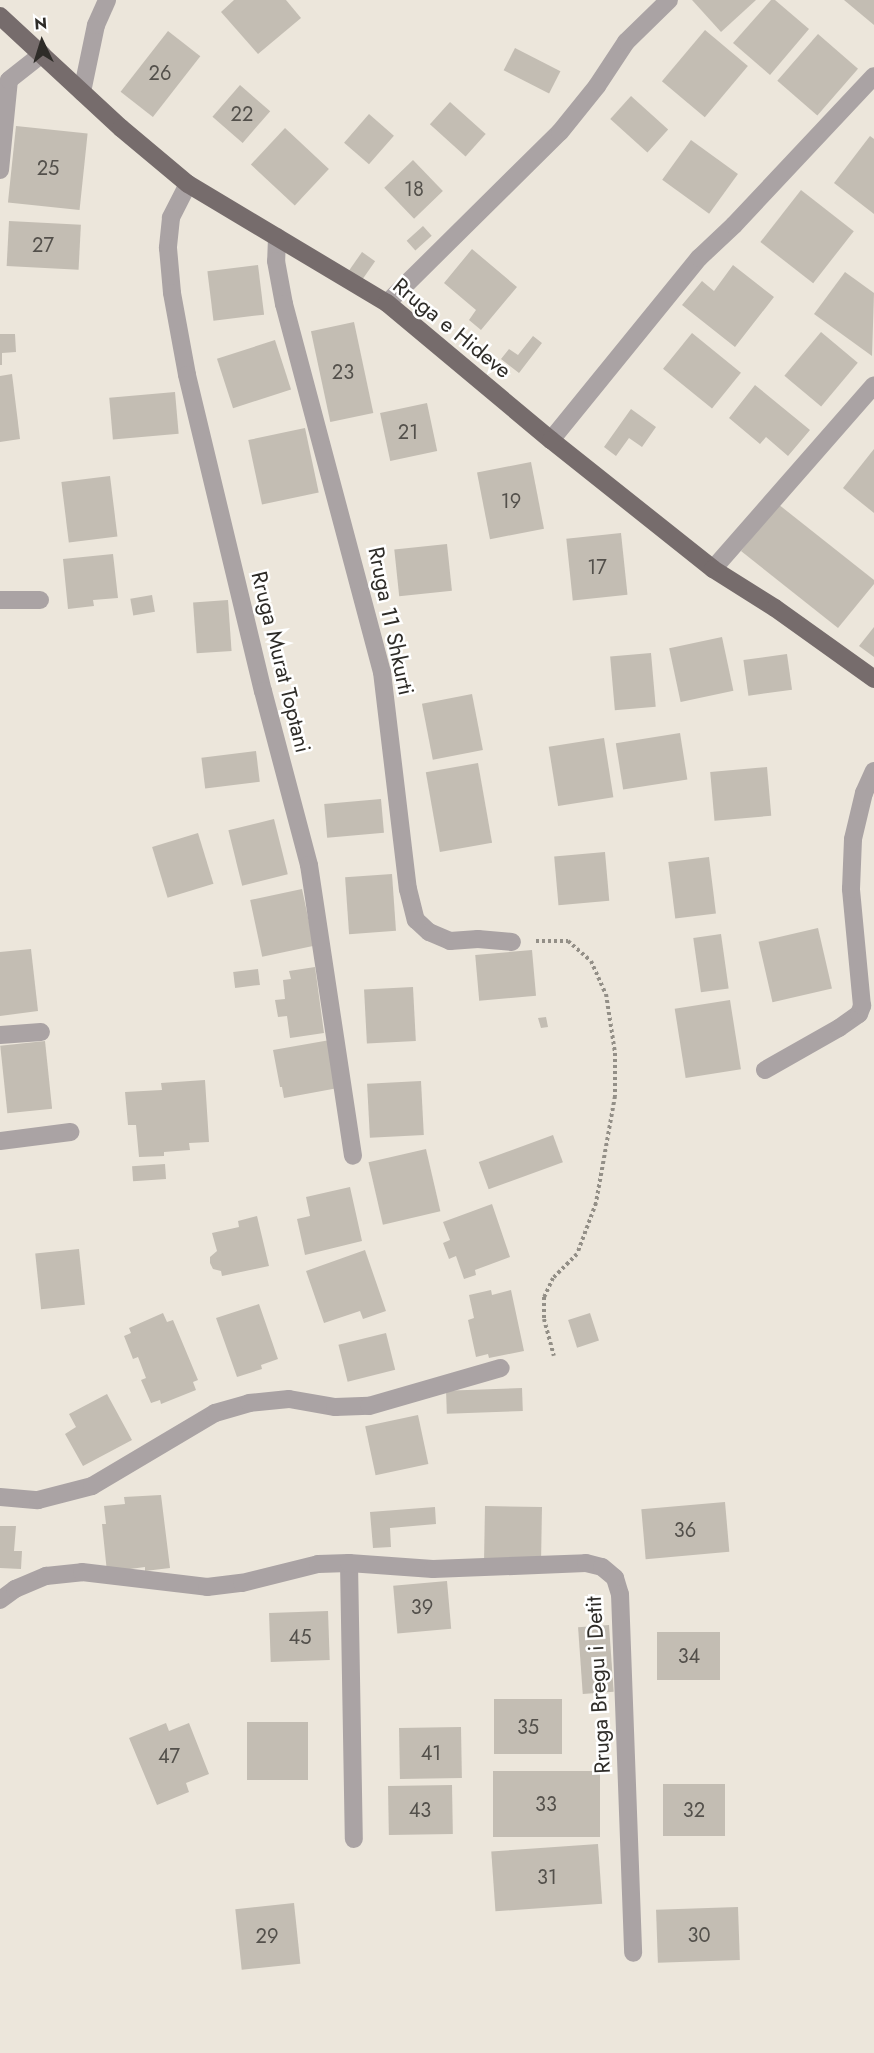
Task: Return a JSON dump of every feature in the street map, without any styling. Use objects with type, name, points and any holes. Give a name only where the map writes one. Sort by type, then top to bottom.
[{"type":"main road","name":"Rruga e Hideve","points":[[0,16],[82,92],[188,184],[387,303],[551,440],[714,569],[775,608],[874,679]]},
{"type":"street","points":[[82,92],[96,25],[107,0]]},
{"type":"street","points":[[387,303],[560,132],[597,86],[626,42],[669,0]]},
{"type":"street","points":[[0,170],[9,80],[42,54]]},
{"type":"street","points":[[551,440],[699,258],[734,225],[874,76]]},
{"type":"street","name":"Rruga Murat Toptani","points":[[188,184],[171,218],[168,248],[172,293],[187,375],[263,691],[309,864],[353,1156]]},
{"type":"street","name":"Rruga 11 Shkurti","points":[[277,237],[276,261],[284,304],[382,672],[408,888],[416,920],[429,932],[450,941],[478,939],[512,942]]},
{"type":"street","points":[[714,569],[874,385]]},
{"type":"street","points":[[0,600],[40,600]]},
{"type":"street","points":[[765,1070],[839,1028],[859,1014],[862,1006],[851,889],[853,839],[864,793],[874,771]]},
{"type":"street","points":[[0,1035],[41,1032]]},
{"type":"street","points":[[0,1142],[70,1132]]},
{"type":"street","points":[[0,1497],[38,1500],[92,1486],[214,1413],[249,1403],[289,1399],[335,1407],[369,1406],[501,1368]]},
{"type":"street","points":[[349,1563],[354,1839]]},
{"type":"street","name":"Rruga Bregu i Detit","points":[[0,1600],[15,1590],[46,1576],[82,1572],[207,1587],[242,1583],[318,1564],[349,1563],[433,1569],[586,1563],[602,1567],[615,1578],[620,1594],[633,1953]]},
{"type":"path","points":[[512,942],[568,941],[591,961],[606,994],[615,1053],[615,1096],[596,1203],[578,1254],[553,1278],[543,1297],[544,1319],[554,1356]]},
{"type":"building","points":[[234,0],[286,0],[301,18],[258,54],[221,12]]},
{"type":"building","points":[[692,0],[756,0],[721,32]]},
{"type":"building","points":[[771,0],[775,0],[809,29],[770,75],[733,43]]},
{"type":"building","points":[[844,0],[874,0],[874,25]]},
{"type":"building","points":[[705,30],[748,66],[705,117],[662,81]]},
{"type":"building","points":[[168,31],[200,56],[153,117],[121,92]]},
{"type":"building","points":[[818,34],[858,69],[817,116],[777,81]]},
{"type":"building","points":[[515,48],[560,71],[549,93],[504,70]]},
{"type":"building","points":[[240,85],[270,111],[243,143],[212,117]]},
{"type":"building","points":[[631,96],[668,129],[647,152],[610,119]]},
{"type":"building","points":[[450,102],[486,134],[466,156],[430,124]]},
{"type":"building","points":[[369,114],[394,136],[369,164],[344,143]]},
{"type":"building","points":[[16,126],[88,134],[80,210],[8,203]]},
{"type":"building","points":[[285,128],[329,169],[295,205],[251,165]]},
{"type":"building","points":[[870,136],[874,139],[874,214],[834,183]]},
{"type":"building","points":[[691,140],[738,174],[709,214],[662,180]]},
{"type":"building","points":[[413,160],[443,191],[414,219],[384,188]]},
{"type":"building","points":[[801,190],[854,231],[813,283],[760,242]]},
{"type":"building","points":[[9,221],[81,225],[79,270],[7,266]]},
{"type":"building","points":[[423,226],[432,236],[415,250],[407,241]]},
{"type":"building","points":[[472,249],[517,287],[481,330],[469,320],[476,310],[444,283]]},
{"type":"building","points":[[362,252],[375,261],[361,282],[348,272]]},
{"type":"building","points":[[258,265],[264,315],[213,321],[207,271]]},
{"type":"building","points":[[733,265],[774,297],[735,347],[682,305],[702,281],[714,291]]},
{"type":"building","points":[[845,272],[874,293],[872,356],[814,314]]},
{"type":"building","points":[[354,322],[373,413],[330,422],[311,331]]},
{"type":"building","points":[[821,332],[858,363],[821,407],[784,376]]},
{"type":"building","points":[[692,333],[741,373],[712,408],[663,369]]},
{"type":"building","points":[[0,334],[15,334],[16,352],[2,353],[2,365],[0,365]]},
{"type":"building","points":[[533,336],[542,343],[519,373],[501,359],[509,349],[518,355]]},
{"type":"building","points":[[275,340],[291,389],[233,408],[217,359]]},
{"type":"building","points":[[12,374],[20,439],[0,442],[0,376]]},
{"type":"building","points":[[755,385],[810,430],[788,456],[766,437],[760,444],[729,418]]},
{"type":"building","points":[[175,392],[179,434],[113,440],[109,398]]},
{"type":"building","points":[[427,403],[437,451],[390,461],[380,413]]},
{"type":"building","points":[[631,409],[656,427],[642,447],[629,438],[616,456],[604,447]]},
{"type":"building","points":[[305,428],[319,493],[262,505],[248,440]]},
{"type":"building","points":[[874,449],[874,513],[843,488]]},
{"type":"building","points":[[531,462],[544,529],[490,539],[477,472]]},
{"type":"building","points":[[110,476],[117,537],[69,543],[61,482]]},
{"type":"building","points":[[778,504],[874,580],[874,584],[838,628],[741,551]]},
{"type":"building","points":[[621,533],[627,595],[573,600],[566,539]]},
{"type":"building","points":[[447,544],[452,591],[399,596],[394,550]]},
{"type":"building","points":[[113,554],[118,598],[93,600],[94,606],[68,609],[63,559]]},
{"type":"building","points":[[152,595],[155,612],[133,616],[130,599]]},
{"type":"building","points":[[228,600],[232,651],[197,653],[193,602]]},
{"type":"building","points":[[874,627],[874,657],[859,646]]},
{"type":"building","points":[[722,637],[733,691],[681,702],[669,648]]},
{"type":"building","points":[[651,653],[656,707],[615,710],[610,657]]},
{"type":"building","points":[[787,654],[792,690],[748,696],[743,660]]},
{"type":"building","points":[[472,694],[483,750],[433,760],[422,704]]},
{"type":"building","points":[[680,733],[687,779],[623,790],[616,743]]},
{"type":"building","points":[[604,738],[613,797],[558,806],[549,747]]},
{"type":"building","points":[[256,751],[260,782],[205,788],[201,758]]},
{"type":"building","points":[[478,763],[492,843],[440,852],[426,772]]},
{"type":"building","points":[[767,767],[771,816],[714,821],[710,772]]},
{"type":"building","points":[[381,799],[384,833],[327,838],[324,804]]},
{"type":"building","points":[[274,819],[288,874],[242,886],[228,830]]},
{"type":"building","points":[[198,833],[213,884],[168,898],[152,847]]},
{"type":"building","points":[[605,852],[609,901],[558,905],[554,856]]},
{"type":"building","points":[[709,857],[716,914],[675,919],[668,862]]},
{"type":"building","points":[[392,874],[396,931],[349,934],[345,877]]},
{"type":"building","points":[[302,889],[314,946],[262,957],[250,900]]},
{"type":"building","points":[[818,928],[832,988],[773,1002],[759,942]]},
{"type":"building","points":[[721,934],[729,988],[701,992],[693,938]]},
{"type":"building","points":[[31,949],[38,1011],[0,1016],[0,952]]},
{"type":"building","points":[[532,950],[536,996],[479,1001],[475,955]]},
{"type":"building","points":[[315,967],[324,1033],[290,1038],[287,1016],[278,1017],[275,1000],[285,999],[283,980],[291,979],[289,971]]},
{"type":"building","points":[[258,969],[260,985],[235,988],[233,972]]},
{"type":"building","points":[[413,987],[416,1041],[367,1043],[364,990]]},
{"type":"building","points":[[730,1000],[741,1069],[686,1078],[675,1009]]},
{"type":"building","points":[[546,1017],[548,1027],[541,1028],[538,1018]]},
{"type":"building","points":[[330,1040],[338,1088],[284,1098],[273,1050]]},
{"type":"building","points":[[45,1041],[52,1109],[7,1113],[0,1046]]},
{"type":"building","points":[[205,1080],[209,1142],[189,1143],[190,1150],[164,1152],[164,1156],[139,1157],[136,1125],[128,1125],[125,1092],[162,1090],[161,1083]]},
{"type":"building","points":[[421,1081],[424,1135],[370,1138],[367,1084]]},
{"type":"building","points":[[553,1135],[563,1162],[489,1189],[479,1162]]},
{"type":"building","points":[[426,1149],[440,1211],[383,1225],[369,1162]]},
{"type":"building","points":[[165,1164],[166,1179],[133,1181],[132,1166]]},
{"type":"building","points":[[350,1187],[362,1241],[305,1255],[297,1219],[310,1216],[306,1197]]},
{"type":"building","points":[[492,1204],[510,1257],[475,1270],[476,1275],[464,1279],[456,1256],[449,1259],[443,1243],[450,1240],[443,1222]]},
{"type":"building","points":[[257,1216],[269,1266],[222,1276],[221,1271],[213,1269],[210,1263],[210,1257],[217,1251],[212,1233],[239,1227],[238,1221]]},
{"type":"building","points":[[79,1249],[85,1305],[41,1309],[35,1254]]},
{"type":"building","points":[[365,1250],[386,1311],[363,1319],[360,1311],[324,1323],[306,1271]]},
{"type":"building","points":[[491,1290],[492,1295],[511,1290],[524,1351],[489,1358],[488,1354],[476,1357],[468,1320],[474,1318],[469,1295]]},
{"type":"building","points":[[259,1304],[278,1359],[261,1365],[262,1369],[237,1377],[216,1318]]},
{"type":"building","points":[[163,1313],[167,1322],[173,1320],[198,1380],[193,1382],[196,1390],[161,1404],[160,1400],[151,1403],[141,1380],[146,1378],[138,1357],[133,1359],[124,1336],[131,1333],[129,1328]]},
{"type":"building","points":[[590,1313],[599,1341],[577,1348],[568,1320]]},
{"type":"building","points":[[386,1333],[395,1370],[348,1382],[338,1345]]},
{"type":"building","points":[[522,1388],[523,1411],[447,1414],[446,1391]]},
{"type":"building","points":[[107,1394],[132,1440],[83,1466],[65,1434],[76,1427],[69,1414]]},
{"type":"building","points":[[418,1415],[428,1464],[376,1475],[365,1426]]},
{"type":"building","points":[[161,1495],[170,1568],[145,1571],[145,1567],[107,1572],[102,1524],[106,1524],[104,1506],[125,1504],[124,1497]]},
{"type":"building","points":[[725,1502],[729,1552],[646,1559],[641,1509]]},
{"type":"building","points":[[485,1506],[542,1507],[541,1561],[484,1560]]},
{"type":"building","points":[[435,1507],[436,1524],[390,1528],[391,1547],[373,1548],[370,1512]]},
{"type":"building","points":[[0,1526],[16,1526],[14,1551],[22,1551],[21,1569],[0,1568]]},
{"type":"building","points":[[447,1581],[451,1629],[397,1634],[393,1586]]},
{"type":"building","points":[[328,1611],[330,1660],[271,1662],[269,1613]]},
{"type":"building","points":[[609,1625],[614,1692],[583,1694],[578,1627]]},
{"type":"building","points":[[657,1632],[720,1632],[720,1680],[657,1680]]},
{"type":"building","points":[[494,1699],[562,1699],[562,1754],[494,1754]]},
{"type":"building","points":[[247,1722],[308,1722],[308,1780],[247,1780]]},
{"type":"building","points":[[166,1723],[169,1731],[189,1723],[209,1774],[186,1783],[189,1792],[157,1805],[129,1738]]},
{"type":"building","points":[[461,1727],[462,1778],[400,1779],[399,1728]]},
{"type":"building","points":[[493,1771],[600,1771],[600,1837],[493,1837]]},
{"type":"building","points":[[663,1784],[725,1784],[725,1836],[663,1836]]},
{"type":"building","points":[[452,1785],[453,1834],[389,1835],[388,1786]]},
{"type":"building","points":[[598,1844],[602,1904],[495,1911],[491,1851]]},
{"type":"building","points":[[294,1903],[300,1964],[242,1970],[235,1909]]},
{"type":"building","points":[[738,1907],[740,1960],[658,1963],[656,1910]]}]
